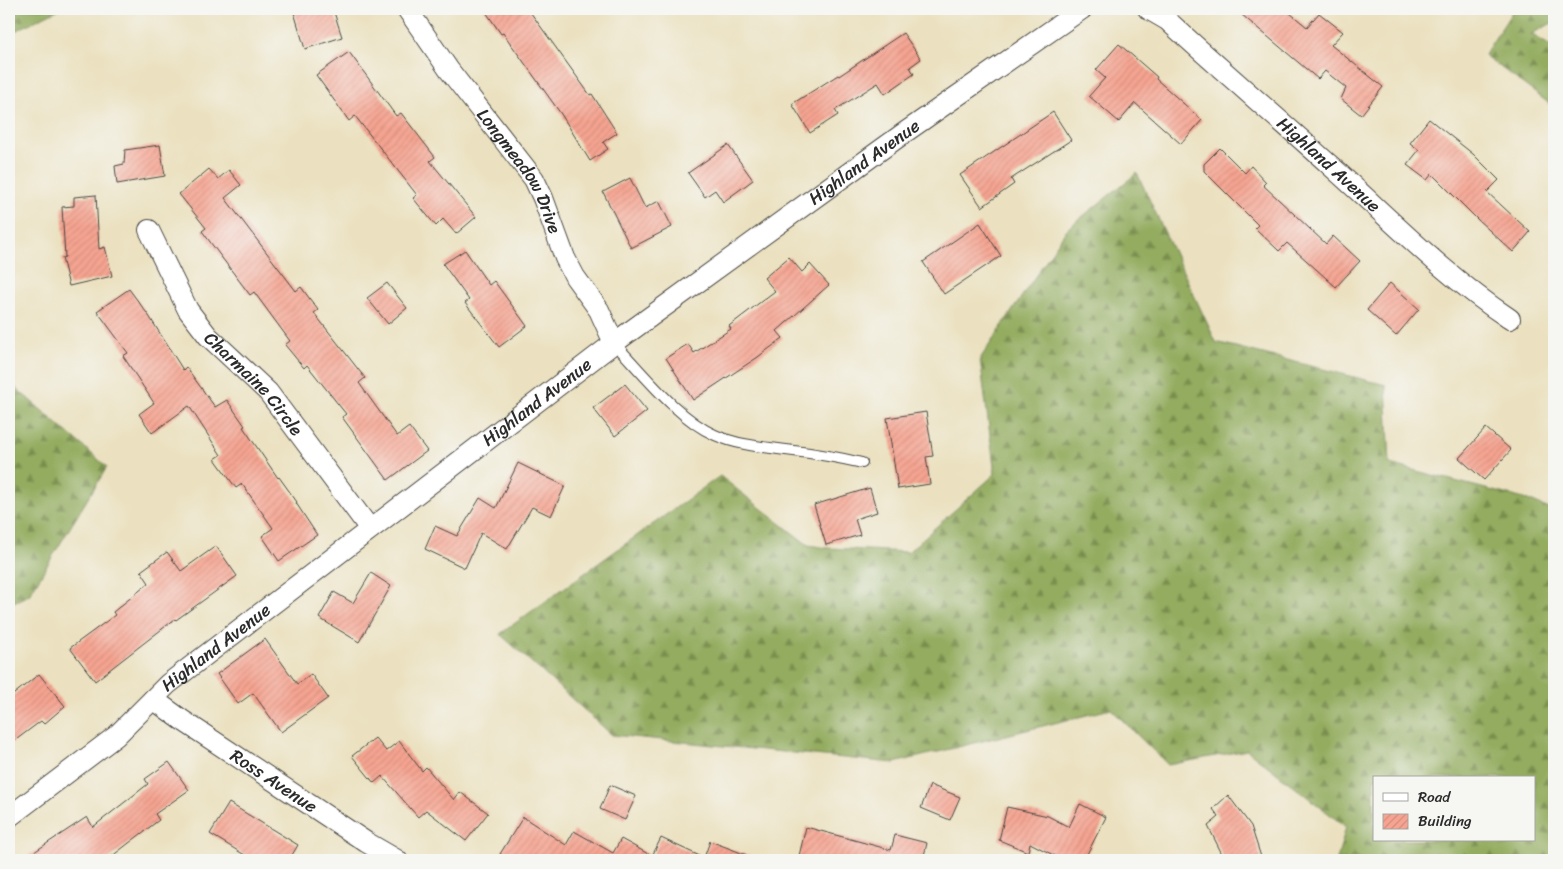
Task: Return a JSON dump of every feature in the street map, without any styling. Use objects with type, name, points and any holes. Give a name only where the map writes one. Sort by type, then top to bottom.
[{"type":"street","name":"Longmeadow Drive","points":[[407,9],[449,70],[534,179],[565,258],[575,277],[599,310],[614,343]]},
{"type":"street","name":"Highland Avenue","points":[[9,817],[116,736],[168,684],[614,343],[904,133],[1082,9]]},
{"type":"street","name":"Highland Avenue","points":[[1148,9],[1167,20],[1411,240],[1476,296],[1510,319]]},
{"type":"street","name":"Charmaine Circle","points":[[149,230],[188,310],[208,336],[268,392],[370,529]]},
{"type":"street","name":"Ross Avenue","points":[[153,699],[366,842],[396,860]]},
{"type":"lane","points":[[614,343],[665,397],[694,423],[716,436],[755,446],[835,456],[862,463]]},
{"type":"green space","points":[[9,9],[59,9],[9,34]]},
{"type":"green space","points":[[1514,9],[1554,9],[1554,22],[1531,34],[1554,48],[1554,107],[1484,55]]},
{"type":"green space","points":[[1137,173],[1216,342],[1386,385],[1390,464],[1528,500],[1554,511],[1554,860],[1337,860],[1346,827],[1247,750],[1168,765],[1111,709],[894,763],[612,735],[500,634],[720,476],[808,545],[828,548],[908,552],[995,474],[980,359],[1067,229]]},
{"type":"green space","points":[[9,382],[107,467],[29,595],[9,604]]},
{"type":"building","points":[[293,9],[333,9],[342,37],[305,49]]},
{"type":"building","points":[[484,9],[528,9],[590,95],[592,94],[617,133],[603,142],[608,149],[590,161],[561,114]]},
{"type":"building","points":[[1235,9],[1285,9],[1307,27],[1319,13],[1343,32],[1331,45],[1383,87],[1361,115],[1341,99],[1346,88],[1325,71],[1318,79]]},
{"type":"building","points":[[903,33],[921,59],[910,67],[914,74],[885,94],[878,83],[835,110],[838,115],[810,133],[792,104],[839,76]]},
{"type":"building","points":[[1119,44],[1202,120],[1181,144],[1135,103],[1119,122],[1089,96],[1105,78],[1096,70]]},
{"type":"building","points":[[349,52],[396,116],[401,113],[435,157],[430,161],[476,217],[456,234],[443,219],[436,226],[413,198],[417,195],[355,116],[349,121],[316,75]]},
{"type":"building","points":[[1053,112],[1071,140],[1011,179],[1014,184],[982,207],[960,175]]},
{"type":"building","points":[[1429,119],[1473,154],[1499,180],[1487,192],[1530,232],[1513,252],[1432,174],[1427,180],[1407,165],[1419,150],[1410,143]]},
{"type":"building","points":[[160,145],[165,176],[117,184],[115,166],[124,164],[125,150]]},
{"type":"building","points":[[728,145],[753,180],[723,202],[715,190],[705,197],[688,173]]},
{"type":"building","points":[[1220,148],[1245,173],[1251,166],[1266,182],[1263,185],[1326,244],[1333,236],[1360,261],[1336,287],[1287,243],[1279,251],[1255,228],[1258,225],[1204,171],[1204,164]]},
{"type":"building","points":[[209,169],[218,179],[229,170],[241,185],[225,198],[296,291],[301,287],[318,310],[314,313],[365,378],[359,383],[397,436],[409,427],[427,451],[388,480],[342,417],[346,414],[307,365],[304,368],[285,345],[290,341],[254,292],[250,295],[219,254],[202,231],[206,228],[179,194]]},
{"type":"building","points":[[630,178],[645,208],[659,201],[672,227],[631,248],[603,192]]},
{"type":"building","points":[[96,195],[99,249],[105,247],[112,276],[69,286],[62,258],[65,257],[62,207],[74,206],[74,197]]},
{"type":"building","points":[[980,223],[1001,256],[944,294],[923,262]]},
{"type":"building","points":[[465,250],[489,285],[494,281],[527,326],[499,347],[465,303],[469,300],[443,264]]},
{"type":"building","points":[[789,257],[802,272],[810,264],[829,285],[777,331],[783,338],[693,400],[666,358],[688,344],[694,353],[731,329],[729,326],[775,291],[764,278]]},
{"type":"building","points":[[387,283],[407,308],[388,324],[367,298]]},
{"type":"building","points":[[1390,283],[1419,309],[1396,336],[1367,310]]},
{"type":"building","points":[[129,289],[149,316],[183,370],[186,367],[215,407],[227,400],[278,478],[297,502],[317,535],[279,561],[262,536],[273,528],[242,484],[236,488],[215,459],[221,455],[189,406],[152,433],[139,414],[154,403],[123,356],[128,353],[97,311]]},
{"type":"building","points":[[625,384],[647,411],[615,436],[593,408]]},
{"type":"building","points":[[926,412],[933,456],[926,457],[930,484],[898,489],[887,418]]},
{"type":"building","points":[[1486,428],[1511,450],[1484,480],[1459,458]]},
{"type":"building","points":[[518,463],[565,486],[551,516],[532,507],[507,549],[481,533],[465,568],[425,549],[435,526],[457,536],[480,498],[496,508]]},
{"type":"building","points":[[870,488],[877,512],[855,519],[860,535],[826,545],[814,505]]},
{"type":"building","points":[[216,546],[237,576],[175,619],[95,681],[70,648],[115,615],[113,612],[149,583],[141,571],[167,552],[181,571]]},
{"type":"building","points":[[371,573],[391,586],[359,642],[319,618],[334,592],[353,603]]},
{"type":"building","points":[[265,639],[297,684],[311,674],[328,698],[281,732],[253,693],[238,704],[217,674]]},
{"type":"building","points":[[39,674],[65,706],[44,724],[41,721],[9,745],[9,698]]},
{"type":"building","points":[[375,738],[386,751],[399,741],[422,771],[426,767],[454,800],[460,792],[488,813],[466,841],[426,810],[418,817],[382,776],[374,783],[352,756]]},
{"type":"building","points":[[169,762],[189,790],[155,814],[159,820],[107,860],[22,860],[87,817],[93,827],[148,784],[145,779]]},
{"type":"building","points":[[610,785],[636,796],[625,820],[600,809]]},
{"type":"building","points":[[930,785],[960,797],[950,820],[921,808]]},
{"type":"building","points":[[1228,795],[1251,826],[1262,860],[1225,860],[1208,826],[1219,817],[1213,809]]},
{"type":"building","points":[[229,803],[298,845],[289,860],[253,860],[210,834]]},
{"type":"building","points":[[1080,804],[1106,817],[1084,860],[1063,860],[1030,843],[1028,852],[999,840],[1007,807],[1048,816],[1069,827]]},
{"type":"building","points":[[523,817],[566,845],[574,831],[613,853],[621,839],[652,856],[661,838],[704,858],[710,841],[757,859],[510,860],[500,854]]},
{"type":"building","points":[[806,827],[891,850],[895,835],[927,843],[923,860],[798,860]]}]
